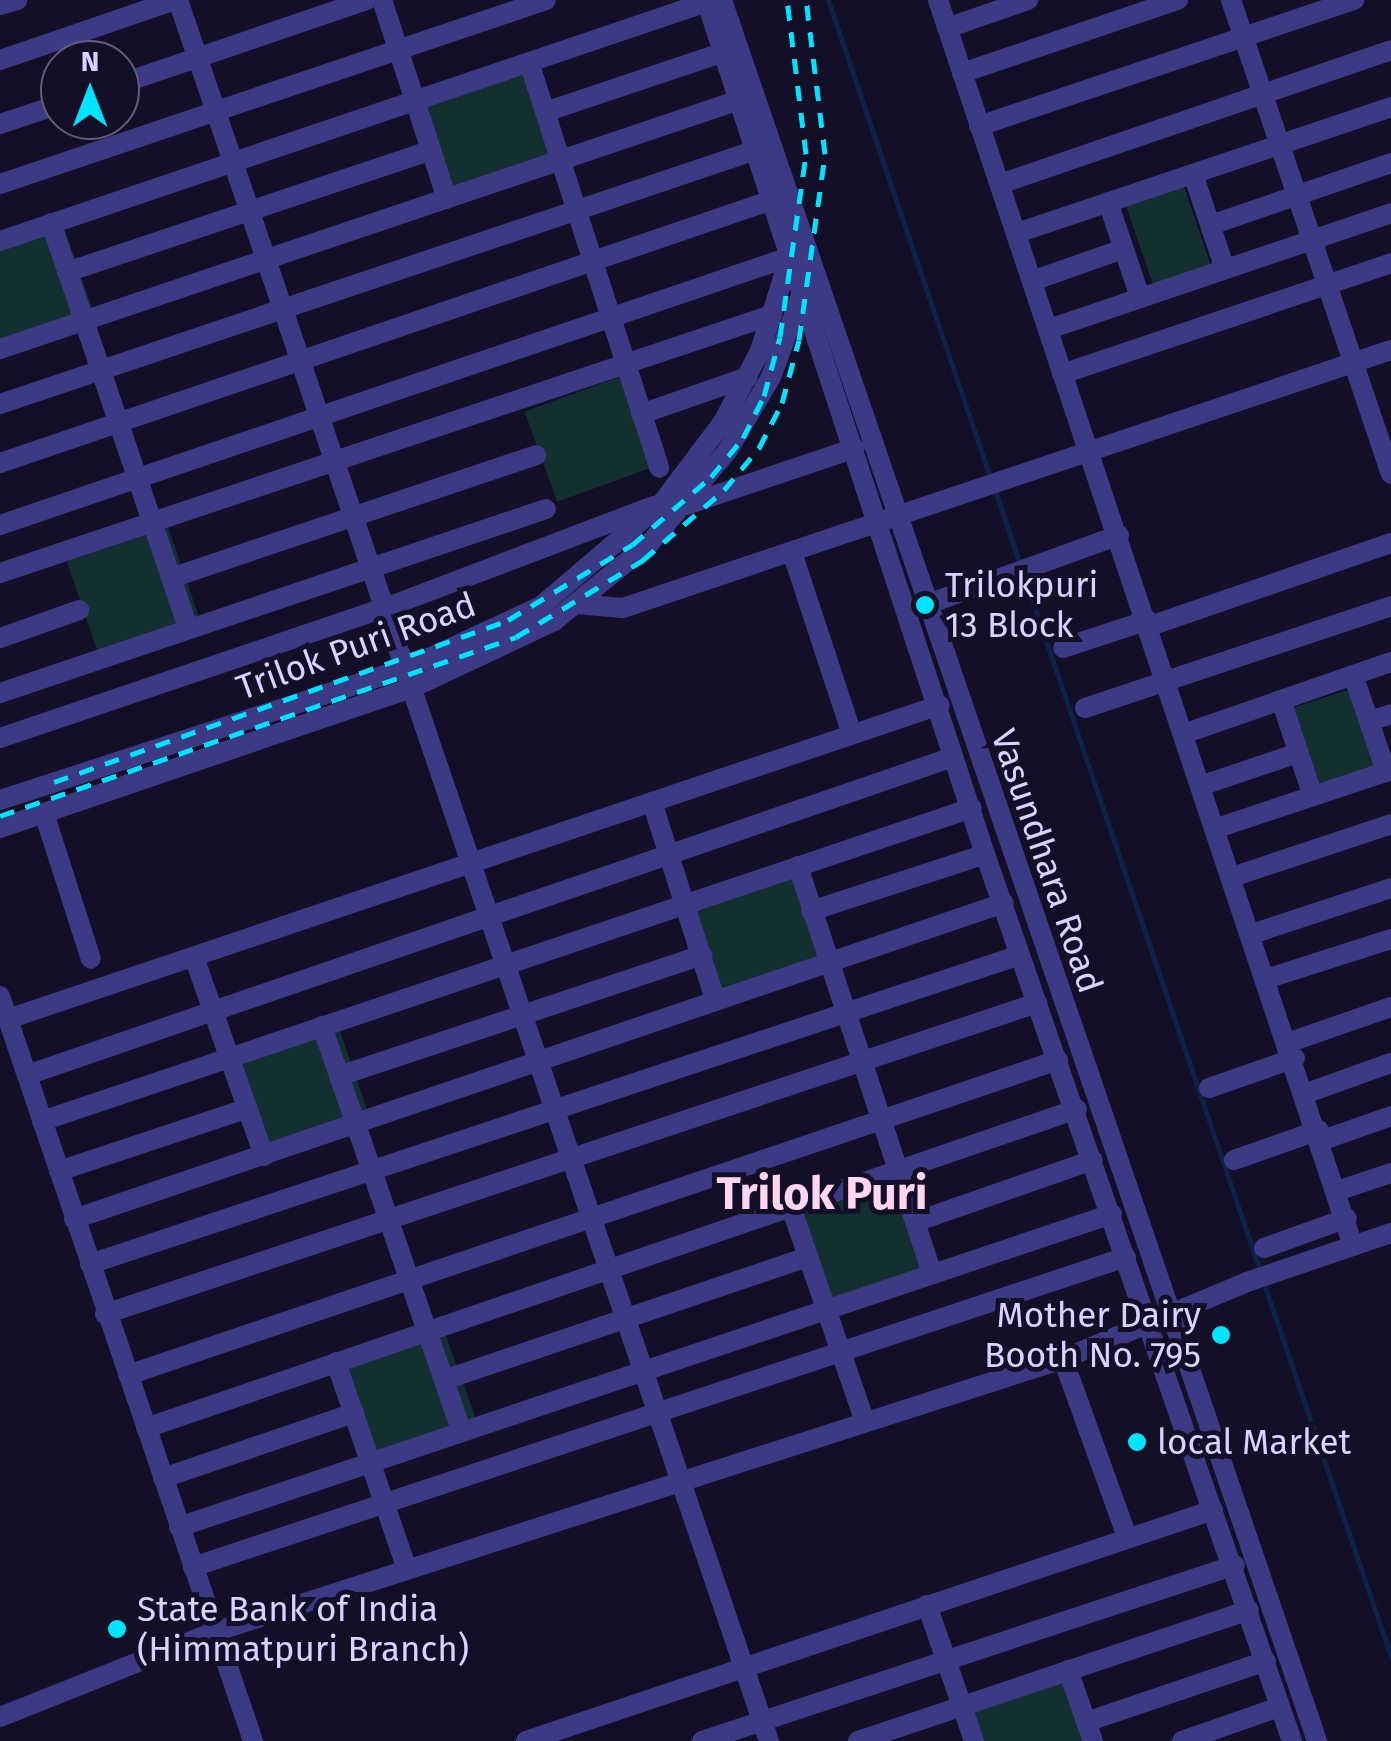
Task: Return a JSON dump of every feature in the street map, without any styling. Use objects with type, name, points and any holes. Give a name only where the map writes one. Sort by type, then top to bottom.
[{"type":"street","points":[[0,60],[177,0],[286,309],[570,1164],[766,1731]]},
{"type":"street","points":[[140,77],[368,0]]},
{"type":"street","points":[[382,0],[447,199]]},
{"type":"street","points":[[0,184],[546,0]]},
{"type":"street","points":[[938,0],[1340,1190],[1353,1246]]},
{"type":"street","points":[[947,28],[1028,0]]},
{"type":"street","points":[[962,73],[1178,0]]},
{"type":"street","points":[[1231,0],[1391,474]]},
{"type":"street","points":[[979,126],[1354,0]]},
{"type":"street","points":[[0,241],[711,1]]},
{"type":"street","name":"Vasundhara Road","points":[[711,1],[789,257],[794,300],[897,514],[953,757],[984,854],[1235,1565],[1292,1741]]},
{"type":"street","name":"Vasundhara Road","points":[[711,1],[794,300],[854,448],[873,523],[916,608],[1170,1316],[1317,1741]]},
{"type":"street","points":[[1000,184],[1391,50]]},
{"type":"street","points":[[545,112],[724,52]]},
{"type":"street","points":[[529,62],[659,468]]},
{"type":"street","points":[[0,349],[739,100]]},
{"type":"street","points":[[1017,233],[1391,107]]},
{"type":"street","points":[[0,124],[40,111]]},
{"type":"street","points":[[67,272],[431,150]]},
{"type":"street","points":[[0,404],[756,150]]},
{"type":"street","points":[[1211,225],[1391,163]]},
{"type":"street","points":[[1193,174],[1226,269]]},
{"type":"street","points":[[0,464],[772,200]]},
{"type":"street","points":[[1108,202],[1140,298]]},
{"type":"street","points":[[1048,328],[1391,213]]},
{"type":"street","points":[[50,222],[188,628]]},
{"type":"street","points":[[1032,280],[1124,249]]},
{"type":"street","points":[[0,525],[789,257]]},
{"type":"street","points":[[1062,374],[1391,263]]},
{"type":"street","points":[[0,573],[626,364],[794,300]]},
{"type":"street","name":"Trilok Puri Road","points":[[0,828],[137,781],[411,677],[559,593],[662,502],[748,377],[794,300]]},
{"type":"street","name":"Trilok Puri Road","points":[[0,800],[518,643],[578,605],[686,505],[748,419],[794,300]]},
{"type":"street","points":[[559,593],[578,605],[623,608],[897,514],[983,492],[1391,350]]},
{"type":"street","points":[[641,414],[748,377]]},
{"type":"street","name":"Trilok Puri Road","points":[[686,505],[854,448]]},
{"type":"street","points":[[170,578],[536,455]]},
{"type":"street","points":[[0,738],[385,608],[662,502],[686,505]]},
{"type":"street","points":[[0,693],[546,508]]},
{"type":"street","points":[[916,608],[1119,534]]},
{"type":"street","points":[[1064,648],[1391,543]]},
{"type":"street","points":[[792,552],[852,734]]},
{"type":"street","points":[[1085,708],[1391,606]]},
{"type":"street","points":[[0,638],[78,610]]},
{"type":"street","points":[[1186,733],[1391,662]]},
{"type":"street","points":[[1218,828],[1389,770],[1353,675]]},
{"type":"street","points":[[1281,700],[1312,796]]},
{"type":"street","points":[[8,1019],[940,705]]},
{"type":"street","points":[[1370,722],[1391,714]]},
{"type":"street","points":[[1203,784],[1298,752]]},
{"type":"street","points":[[26,1075],[953,757]]},
{"type":"street","points":[[652,802],[716,1000]]},
{"type":"street","points":[[42,1121],[972,808]]},
{"type":"street","points":[[44,813],[91,959]]},
{"type":"street","points":[[1234,876],[1391,824]]},
{"type":"street","points":[[811,911],[984,854]]},
{"type":"street","points":[[798,866],[932,1274]]},
{"type":"street","points":[[1252,934],[1391,888]]},
{"type":"street","points":[[74,1219],[1004,902]]},
{"type":"street","points":[[1269,978],[1391,939]]},
{"type":"street","points":[[90,1264],[552,1106],[1020,954]]},
{"type":"street","points":[[339,1076],[702,955]]},
{"type":"street","points":[[194,957],[264,1156]]},
{"type":"street","points":[[0,996],[253,1741]]},
{"type":"street","points":[[105,1314],[388,1219],[570,1164],[1036,1003]]},
{"type":"street","points":[[1209,1088],[1292,1050],[1389,1014]]},
{"type":"street","points":[[322,1026],[462,1432]]},
{"type":"street","points":[[128,1375],[1058,1060]]},
{"type":"street","points":[[1307,1092],[1391,1063]]},
{"type":"street","points":[[59,1171],[248,1108]]},
{"type":"street","points":[[146,1428],[1077,1110]]},
{"type":"street","points":[[1234,1160],[1391,1116]]},
{"type":"street","points":[[915,1222],[1093,1160]]},
{"type":"street","points":[[1340,1190],[1391,1173]]},
{"type":"street","points":[[790,1207],[865,1422]]},
{"type":"street","points":[[179,1527],[1112,1214]]},
{"type":"street","points":[[1264,1248],[1348,1218]]},
{"type":"street","points":[[0,1718],[214,1632],[1063,1358],[1257,1280],[1391,1233]]},
{"type":"street","points":[[193,1567],[657,1416],[1126,1257]]},
{"type":"street","points":[[444,1380],[808,1258]]},
{"type":"street","points":[[1063,1358],[1126,1537]]},
{"type":"street","points":[[336,1362],[408,1569]]},
{"type":"street","points":[[162,1478],[354,1413]]},
{"type":"street","points":[[526,1741],[1213,1510]]},
{"type":"street","points":[[702,1741],[766,1731],[946,1659],[1235,1565]]},
{"type":"street","points":[[927,1605],[974,1741]]},
{"type":"street","points":[[858,1741],[1249,1610]]},
{"type":"street","points":[[1068,1670],[1090,1731],[1266,1662]]},
{"type":"street","points":[[1182,1741],[1279,1707]]},
{"type":"green space","points":[[523,69],[554,159],[453,194],[422,104]]},
{"type":"green space","points":[[1184,187],[1212,269],[1155,289],[1126,207]]},
{"type":"green space","points":[[63,224],[94,314],[0,345],[0,245]]},
{"type":"green space","points":[[625,375],[658,465],[557,502],[524,412]]},
{"type":"green space","points":[[168,527],[199,617],[98,652],[67,562]]},
{"type":"green space","points":[[1351,689],[1378,771],[1320,790],[1293,708]]},
{"type":"green space","points":[[794,874],[825,964],[724,999],[693,909]]},
{"type":"green space","points":[[339,1028],[370,1118],[269,1153],[238,1063]]},
{"type":"green space","points":[[896,1177],[929,1267],[828,1304],[795,1214]]},
{"type":"green space","points":[[444,1331],[477,1421],[376,1458],[343,1368]]},
{"type":"green space","points":[[1069,1676],[1091,1741],[978,1741],[968,1710]]},
{"type":"waterway","points":[[828,0],[991,480]]},
{"type":"waterway","points":[[995,490],[1020,565]]},
{"type":"waterway","points":[[1024,576],[1260,1271]]},
{"type":"waterway","points":[[1263,1281],[1391,1657]]},
{"type":"railway","points":[[54,782],[508,620],[632,545],[711,477],[743,438],[764,396],[780,337],[806,154],[787,0]]},
{"type":"railway","points":[[0,816],[516,637],[643,560],[724,490],[759,448],[782,403],[799,340],[825,154],[806,0]]},
{"type":"place","name":"Trilokpuri 13 Block","points":[[925,605]]},
{"type":"place","name":"Mother Dairy Booth No. 795","points":[[1221,1335]]},
{"type":"place","name":"local Market","points":[[1137,1442]]},
{"type":"place","name":"State Bank of India (Himmatpuri Branch)","points":[[117,1629]]},
{"type":"district","name":"Trilok Puri","points":[[822,1195]]}]
